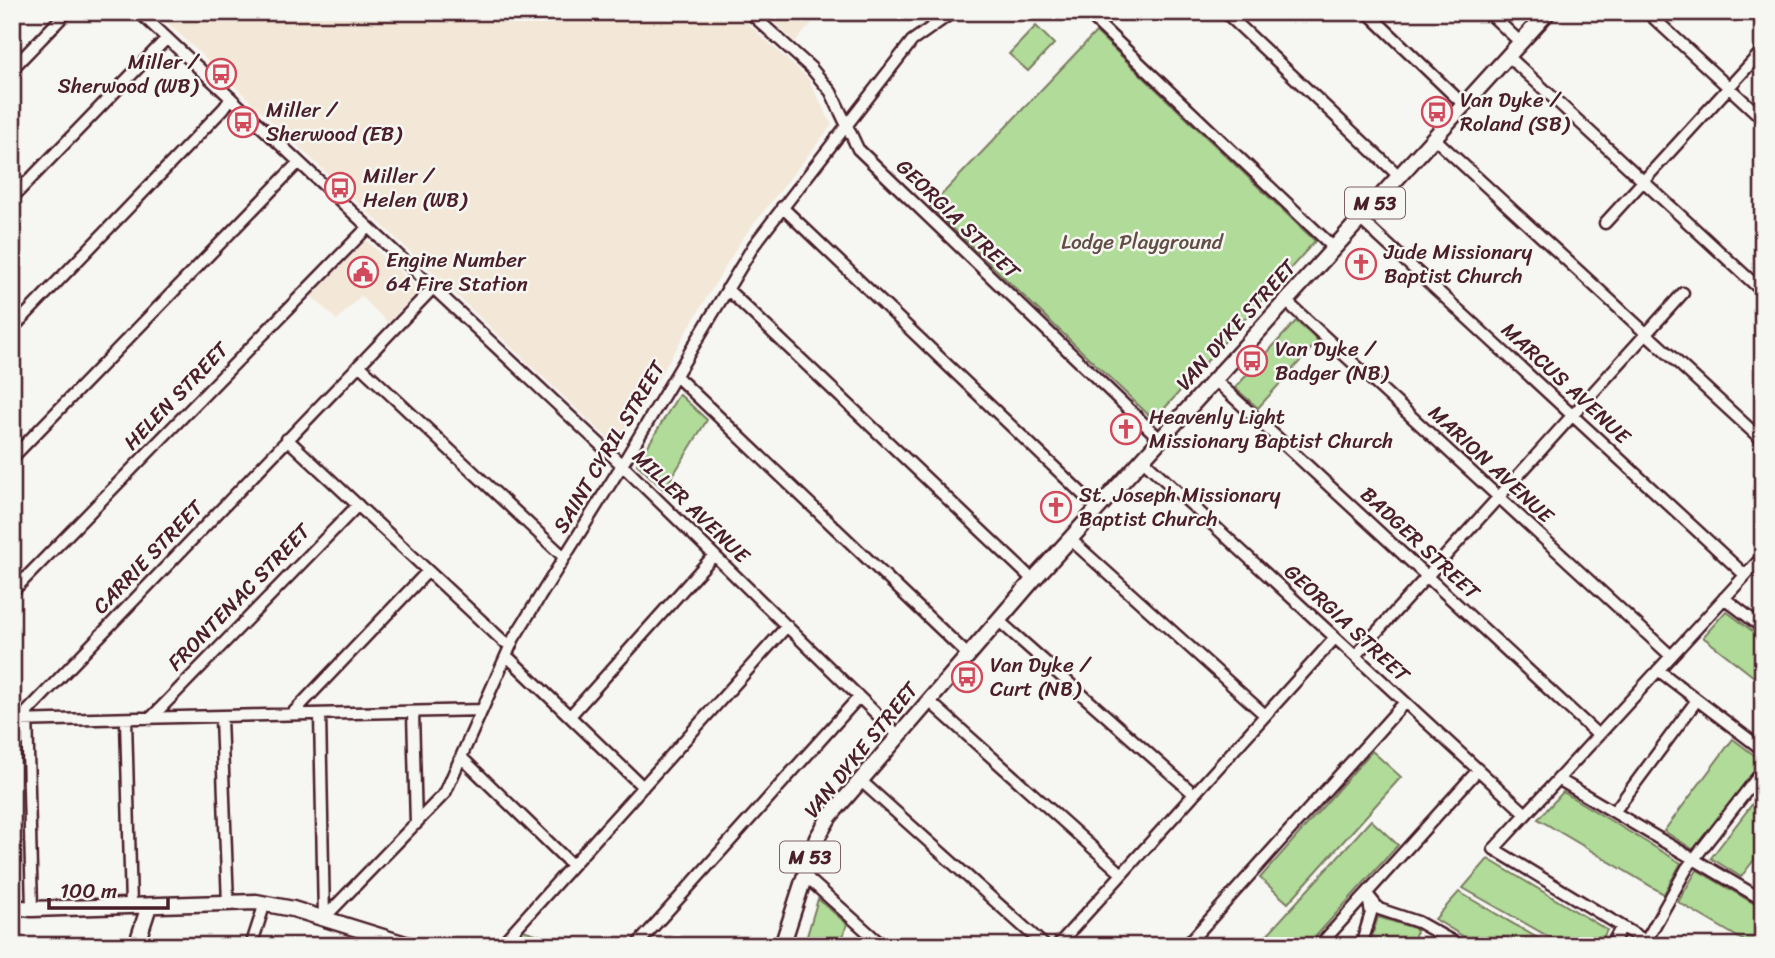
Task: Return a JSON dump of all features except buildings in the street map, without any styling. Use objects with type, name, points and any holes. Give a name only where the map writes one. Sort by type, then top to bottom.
[{"type":"main road","name":"VAN DYKE STREET","points":[[782,946],[821,830],[860,780],[1033,580],[1548,12]]},
{"type":"main road","points":[[12,907],[32,909],[265,903],[324,918],[368,940],[412,946]]},
{"type":"main road","points":[[136,946],[149,906]]},
{"type":"street","points":[[12,69],[67,12]]},
{"type":"street","name":"MILLER AVENUE","points":[[139,12],[622,465],[898,735]]},
{"type":"street","name":"GEORGIA STREET","points":[[749,12],[819,77],[831,92],[858,149],[876,168],[1161,440]]},
{"type":"street","name":"SAINT CYRIL STREET","points":[[324,918],[445,793],[511,645],[754,245],[918,35],[953,12]]},
{"type":"street","points":[[1086,12],[1334,248]]},
{"type":"street","points":[[1225,12],[1399,176]]},
{"type":"street","points":[[1367,12],[1464,105]]},
{"type":"street","points":[[1488,12],[1520,42]]},
{"type":"street","points":[[1647,12],[1763,119]]},
{"type":"street","points":[[12,198],[167,38]]},
{"type":"street","points":[[1605,222],[1763,50]]},
{"type":"street","points":[[1508,56],[1763,292]]},
{"type":"street","points":[[12,329],[231,98]]},
{"type":"street","points":[[1434,138],[1763,441]]},
{"type":"street","points":[[12,458],[299,162]]},
{"type":"street","points":[[782,207],[1098,509]]},
{"type":"street","name":"MARCUS AVENUE","points":[[1360,219],[1745,575]]},
{"type":"street","name":"HELEN STREET","points":[[12,592],[368,227]]},
{"type":"street","name":"CARRIE STREET","points":[[27,721],[29,710],[433,288]]},
{"type":"street","points":[[727,289],[1033,580]]},
{"type":"street","points":[[1355,656],[1684,293]]},
{"type":"street","name":"MARION AVENUE","points":[[1286,301],[1671,656]]},
{"type":"street","points":[[359,365],[564,557]]},
{"type":"street","points":[[676,376],[968,655]]},
{"type":"street","name":"BADGER STREET","points":[[1214,380],[1598,735]]},
{"type":"street","points":[[287,439],[503,641],[511,645]]},
{"type":"street","name":"GEORGIA STREET","points":[[1143,460],[1526,814]]},
{"type":"street","name":"FRONTENAC STREET","points":[[150,719],[358,505]]},
{"type":"street","points":[[1070,540],[1265,715]]},
{"type":"street","points":[[570,716],[714,555]]},
{"type":"street","points":[[1763,556],[1493,849],[1650,943],[1687,868],[1763,770]]},
{"type":"street","points":[[292,714],[428,570]]},
{"type":"street","points":[[1724,598],[1763,628]]},
{"type":"street","points":[[999,620],[1194,794]]},
{"type":"street","points":[[500,946],[787,626]]},
{"type":"street","points":[[1057,946],[1335,638]]},
{"type":"street","points":[[507,656],[643,787]]},
{"type":"street","points":[[1658,670],[1763,750]]},
{"type":"street","points":[[636,946],[859,696]]},
{"type":"street","points":[[1614,812],[1697,700]]},
{"type":"street","points":[[928,701],[1122,874]]},
{"type":"street","points":[[1186,946],[1405,702]]},
{"type":"street","points":[[12,721],[482,710]]},
{"type":"street","points":[[413,713],[416,824]]},
{"type":"street","points":[[320,715],[324,918]]},
{"type":"street","points":[[221,718],[228,904]]},
{"type":"street","points":[[126,720],[131,906]]},
{"type":"street","points":[[27,721],[32,909]]},
{"type":"street","points":[[461,757],[572,865]]},
{"type":"street","points":[[1319,946],[1478,770]]},
{"type":"street","points":[[1558,779],[1763,900]]},
{"type":"street","points":[[860,780],[1045,946]]},
{"type":"street","points":[[804,875],[883,946]]},
{"type":"street","points":[[1361,946],[1371,913],[1367,894]]},
{"type":"street","points":[[1367,894],[1379,909],[1423,924],[1461,946]]},
{"type":"street","points":[[251,946],[265,903]]},
{"type":"street","points":[[1611,946],[1621,928]]},
{"type":"shaded area","points":[[156,12],[735,12],[808,78],[832,125],[742,239],[617,447]]},
{"type":"shaded area","points":[[763,12],[822,12],[795,42]]},
{"type":"shaded area","points":[[365,239],[420,290],[388,323],[361,296],[337,320],[310,295]]},
{"type":"green space","points":[[1036,26],[1054,44],[1028,71],[1009,54]]},
{"type":"green space","name":"Lodge Playground","points":[[1096,32],[1315,241],[1154,420],[930,207]]},
{"type":"green space","points":[[1296,321],[1318,341],[1258,408],[1235,388]]},
{"type":"green space","points":[[679,394],[707,420],[664,490],[637,464]]},
{"type":"green space","points":[[1726,611],[1763,639],[1763,684],[1703,637]]},
{"type":"green space","points":[[1733,739],[1762,761],[1694,850],[1664,831]]},
{"type":"green space","points":[[1372,751],[1401,777],[1288,903],[1260,878]]},
{"type":"green space","points":[[1763,790],[1763,848],[1741,877],[1711,858]]},
{"type":"green space","points":[[1563,792],[1681,863],[1664,894],[1538,819]]},
{"type":"green space","points":[[1371,820],[1398,845],[1307,946],[1257,946]]},
{"type":"green space","points":[[1488,859],[1607,930],[1599,946],[1565,946],[1463,888]]},
{"type":"green space","points":[[1697,870],[1763,909],[1763,946],[1753,946],[1678,902]]},
{"type":"green space","points":[[1459,892],[1551,946],[1479,946],[1435,919]]},
{"type":"green space","points":[[818,899],[847,924],[840,946],[804,946]]},
{"type":"green space","points":[[1378,917],[1417,929],[1412,946],[1369,946]]},
{"type":"green space","points":[[523,930],[574,946],[510,946]]},
{"type":"place","name":"Miller / Sherwood (WB)","points":[[221,74]]},
{"type":"place","name":"Van Dyke / Roland (SB)","points":[[1437,112]]},
{"type":"place","name":"Miller / Sherwood (EB)","points":[[243,122]]},
{"type":"place","name":"Miller / Helen (WB)","points":[[340,188]]},
{"type":"place","name":"Jude Missionary Baptist Church","points":[[1361,264]]},
{"type":"place","name":"Engine Number 64 Fire Station","points":[[363,272]]},
{"type":"place","name":"Van Dyke / Badger (NB)","points":[[1252,361]]},
{"type":"place","name":"Heavenly Light Missionary Baptist Church","points":[[1126,429]]},
{"type":"place","name":"St. Joseph Missionary Baptist Church","points":[[1056,507]]},
{"type":"place","name":"Van Dyke / Curt (NB)","points":[[967,677]]}]
